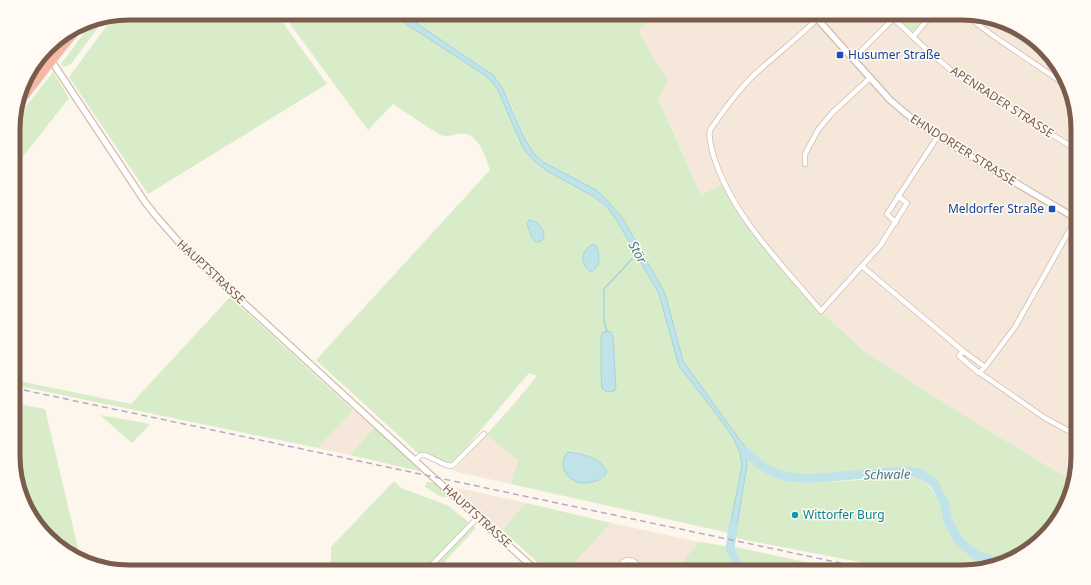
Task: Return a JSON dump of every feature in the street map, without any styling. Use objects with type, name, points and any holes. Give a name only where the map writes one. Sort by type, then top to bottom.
[{"type":"highway","points":[[26,93],[69,39]]},
{"type":"street","points":[[816,20],[756,73],[736,95],[710,130],[708,137],[725,184],[758,236],[821,311],[863,267],[896,223],[907,203],[898,196]]},
{"type":"street","name":"EHNDORFER STRASSE","points":[[818,20],[890,100],[916,122],[1071,214]]},
{"type":"street","points":[[853,59],[891,20]]},
{"type":"street","name":"APENRADER STRASSE","points":[[895,20],[958,76],[1071,146]]},
{"type":"street","points":[[913,37],[927,20]]},
{"type":"street","points":[[973,21],[1060,81]]},
{"type":"street","name":"HAUPTSTRASSE","points":[[48,56],[145,202],[172,234],[199,262],[530,565]]},
{"type":"street","points":[[805,164],[805,154],[818,130],[832,113],[870,78]]},
{"type":"street","points":[[896,223],[887,214],[938,136]]},
{"type":"street","points":[[980,373],[1015,327],[1071,229]]},
{"type":"street","points":[[863,267],[963,351],[985,367]]},
{"type":"street","points":[[963,351],[959,356],[979,373],[1045,418],[1071,432]]},
{"type":"street","name":"HAUPTSTRASSE","points":[[415,460],[421,455],[452,466],[484,434]]},
{"type":"street","points":[[432,565],[478,517]]},
{"type":"street","points":[[621,565],[627,560],[633,561],[636,564]]},
{"type":"shaded area","points":[[650,20],[962,20],[976,21],[1004,28],[1023,38],[1044,57],[1053,68],[1065,94],[1070,115],[1071,129],[1071,463],[1068,479],[973,421],[866,353],[701,195],[658,97],[638,32]]},
{"type":"shaded area","points":[[353,410],[374,428],[350,455],[318,448]]},
{"type":"shaded area","points":[[486,435],[518,460],[511,484],[453,471]]},
{"type":"shaded area","points":[[454,487],[526,503],[502,530]]},
{"type":"shaded area","points":[[611,523],[699,542],[682,562],[684,565],[572,565]]},
{"type":"green space","points":[[129,20],[281,20],[327,84],[148,194],[69,77],[109,22]]},
{"type":"green space","points":[[287,20],[400,20],[483,74],[493,83],[498,90],[530,157],[539,166],[593,196],[611,211],[661,300],[679,366],[734,439],[740,453],[742,465],[729,533],[511,484],[518,460],[486,435],[537,376],[529,373],[457,458],[452,462],[449,462],[418,453],[316,360],[490,170],[478,142],[474,138],[464,134],[448,136],[440,135],[393,104],[368,130]],"holes":[[[568,452],[588,455],[604,477],[601,480],[583,484]]]},
{"type":"green space","points":[[412,20],[651,20],[638,32],[668,81],[658,98],[701,195],[725,183],[758,236],[821,311],[866,353],[973,421],[1068,479],[1060,504],[1053,517],[1034,538],[1023,547],[997,559],[969,565],[876,565],[735,538],[747,465],[746,456],[758,466],[780,479],[798,483],[907,477],[919,478],[930,487],[939,502],[945,522],[956,543],[959,541],[948,521],[944,502],[934,483],[921,474],[907,471],[798,478],[795,474],[769,468],[751,452],[742,443],[683,361],[665,293],[623,219],[596,190],[543,162],[534,154],[523,136],[511,105],[498,81],[485,69]]},
{"type":"green space","points":[[899,20],[923,20],[914,31],[910,31]]},
{"type":"green space","points":[[100,24],[71,64],[64,67],[61,64],[88,28]]},
{"type":"green space","points":[[53,72],[69,98],[20,160],[20,122],[22,112]]},
{"type":"green space","points":[[230,297],[353,410],[318,448],[20,386],[20,381],[131,404]]},
{"type":"green space","points":[[20,404],[45,409],[79,553],[68,547],[57,538],[43,522],[28,498],[24,484],[20,456]]},
{"type":"green space","points":[[100,415],[150,424],[132,443]]},
{"type":"green space","points":[[374,428],[423,472],[350,455]]},
{"type":"green space","points":[[394,481],[401,488],[447,505],[476,528],[442,565],[327,565],[331,561],[331,547]]},
{"type":"green space","points":[[427,482],[435,483],[451,496],[445,497],[434,493],[425,487]]},
{"type":"green space","points":[[526,503],[611,523],[572,565],[540,565],[502,530]]},
{"type":"green space","points":[[699,542],[740,548],[820,565],[684,565],[682,562]]},
{"type":"water","points":[[400,20],[411,20],[493,75],[503,89],[523,136],[534,154],[543,162],[596,190],[623,219],[665,293],[683,361],[742,443],[755,456],[752,460],[748,456],[746,457],[747,465],[735,538],[728,537],[742,465],[740,453],[734,439],[679,366],[659,294],[616,219],[607,207],[593,196],[547,171],[534,161],[523,148],[498,90],[483,74]]},
{"type":"water","points":[[529,220],[537,223],[541,227],[544,235],[541,241],[536,242],[532,238],[527,224]]},
{"type":"water","points":[[593,244],[597,246],[599,260],[597,267],[591,272],[587,269],[583,258],[586,250]]},
{"type":"water","points":[[603,332],[611,332],[613,337],[616,388],[614,391],[606,392],[602,388],[601,377],[601,336]]},
{"type":"water","points":[[568,452],[585,455],[596,460],[607,472],[597,481],[584,483],[577,482],[568,476],[563,467],[563,462]]},
{"type":"waterway","points":[[607,331],[604,321],[604,289],[632,259]]},
{"type":"waterway","name":"Schwale","points":[[745,451],[769,470],[793,478],[818,478],[907,471],[921,474],[934,483],[944,502],[948,521],[959,541],[977,556],[992,560]]},
{"type":"waterway","name":"Stör","points":[[733,526],[730,549],[738,565]]},
{"type":"railway","points":[[20,389],[850,565]]},
{"type":"place","name":"Husumer Straße","points":[[840,55]]},
{"type":"place","name":"Meldorfer Straße","points":[[1052,209]]},
{"type":"place","name":"Wittorfer Burg","points":[[795,515]]}]
